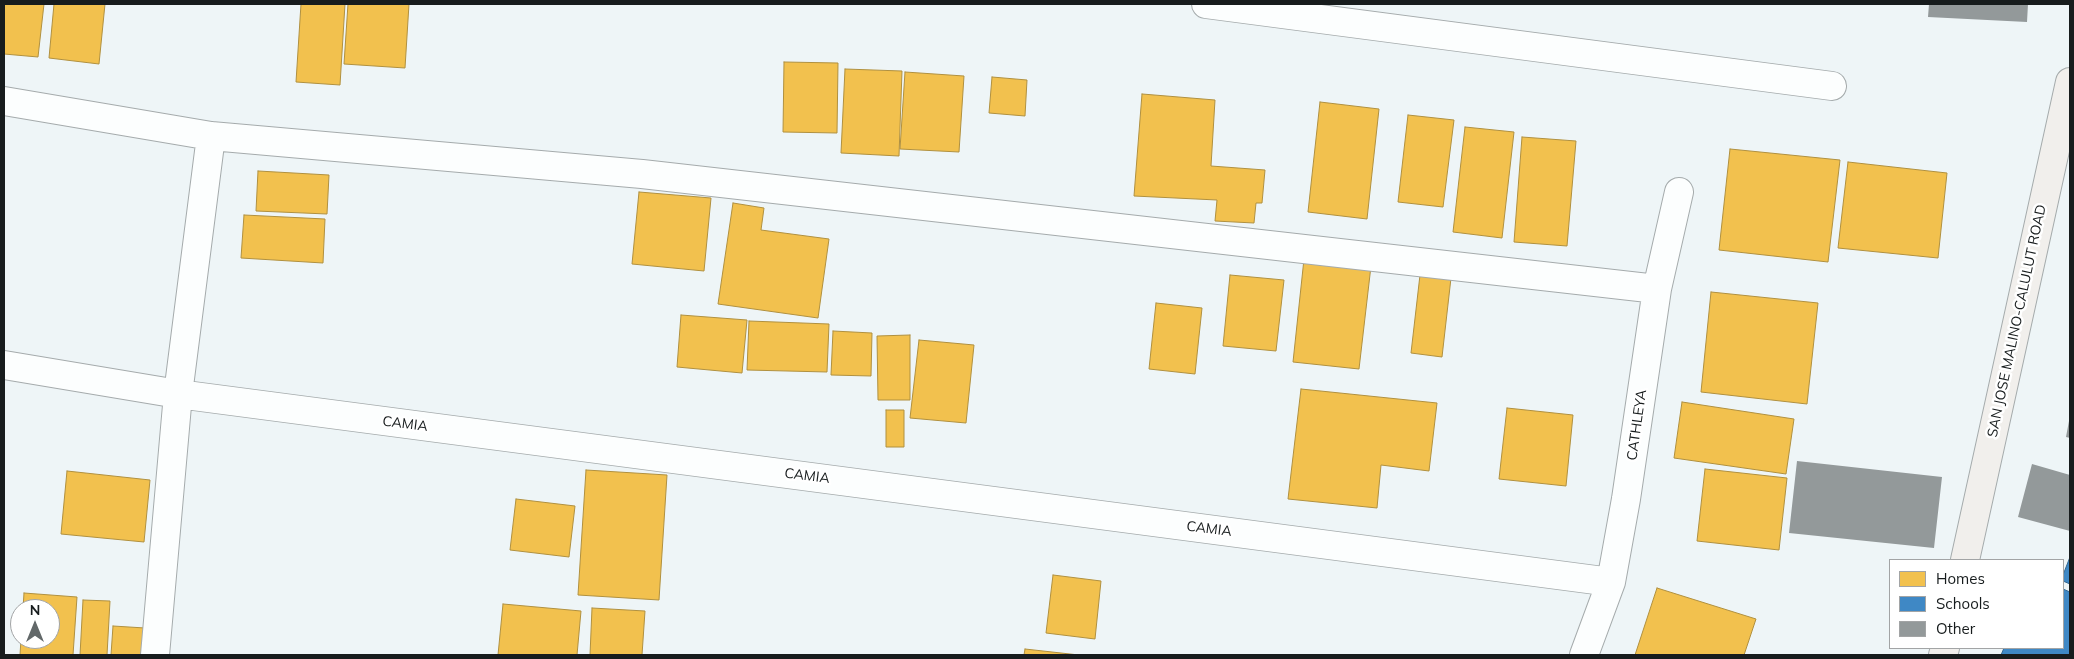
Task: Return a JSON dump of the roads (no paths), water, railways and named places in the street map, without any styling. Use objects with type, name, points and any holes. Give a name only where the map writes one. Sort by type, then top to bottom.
[{"type":"main road","name":"SAN JOSE MALINO-CALULUT ROAD","points":[[1965,559],[2070,82]]},
{"type":"street","points":[[1206,4],[1832,86]]},
{"type":"street","points":[[4,100],[211,136],[642,174],[1657,289]]},
{"type":"street","points":[[155,655],[178,394],[211,136]]},
{"type":"street","name":"CATHLEYA","points":[[1584,655],[1611,582],[1626,499],[1657,289],[1679,192]]},
{"type":"street","name":"CAMIA","points":[[4,365],[178,394],[1611,582]]}]
